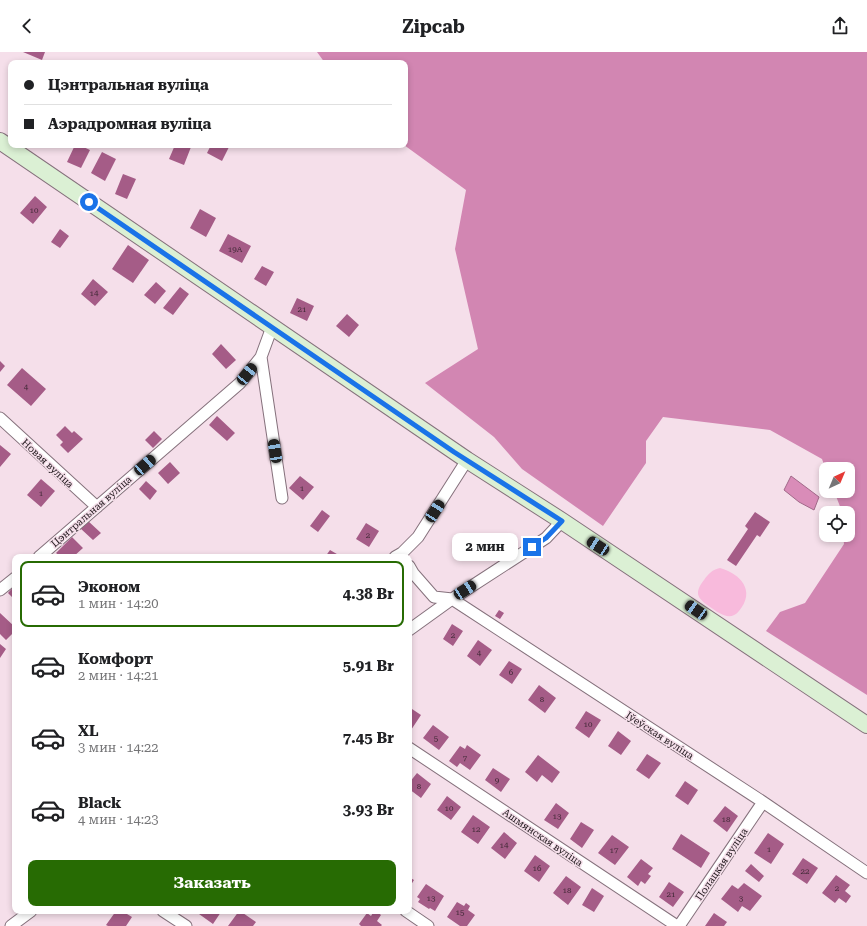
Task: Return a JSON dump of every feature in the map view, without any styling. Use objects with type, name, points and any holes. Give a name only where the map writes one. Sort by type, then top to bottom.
[{"type":"main road","points":[[10,148],[468,460],[867,725]]},
{"type":"street","name":"Цэнтральная вуліца","points":[[42,554],[240,382],[261,357],[272,327]]},
{"type":"street","points":[[261,357],[282,498]]},
{"type":"street","name":"Новая вуліца","points":[[0,418],[96,507]]},
{"type":"street","points":[[402,554],[418,537],[468,460]]},
{"type":"street","points":[[412,628],[452,599],[546,538],[562,521]]},
{"type":"street","points":[[412,571],[434,597],[452,599]]},
{"type":"street","points":[[0,590],[12,580]]},
{"type":"street","name":"Іўеўская вуліца","points":[[452,599],[763,802],[867,873]]},
{"type":"street","name":"Ашмянская вуліца","points":[[412,750],[678,926]]},
{"type":"street","name":"Полацкая вуліца","points":[[678,926],[763,802]]},
{"type":"street","points":[[11,926],[27,914]]},
{"type":"street","points":[[168,914],[186,926]]},
{"type":"street","points":[[410,914],[428,926]]},
{"type":"shaded area","points":[[317,52],[867,52],[867,695],[766,631],[780,612],[805,603],[844,544],[844,542],[855,542],[855,506],[840,506],[837,498],[855,498],[855,462],[823,462],[822,459],[770,430],[663,417],[646,441],[646,463],[603,526],[522,469],[494,437],[425,383],[478,349],[455,249],[466,190],[408,148],[408,60],[323,60]]},
{"type":"shaded area","points":[[791,476],[819,497],[814,510],[799,502],[784,490]]},
{"type":"shaded area","points":[[720,568],[734,574],[740,579],[746,590],[744,604],[736,614],[732,616],[717,612],[702,601],[698,595],[699,588],[709,574]]},
{"type":"building","points":[[23,52],[45,52],[42,60]]},
{"type":"building","points":[[74,148],[86,148],[90,150],[81,168],[67,162]]},
{"type":"building","points":[[174,148],[191,148],[184,165],[169,159]]},
{"type":"building","points":[[210,148],[228,148],[222,161],[207,153]]},
{"type":"building","points":[[102,152],[116,159],[105,181],[91,173]]},
{"type":"building","points":[[123,174],[136,179],[127,199],[115,194]]},
{"type":"building","points":[[35,196],[47,207],[33,224],[20,213]]},
{"type":"building","points":[[200,209],[216,218],[206,237],[190,228]]},
{"type":"building","points":[[60,229],[69,236],[60,248],[51,242]]},
{"type":"building","points":[[228,234],[251,246],[242,263],[219,251]]},
{"type":"building","points":[[128,245],[149,260],[133,283],[112,269]]},
{"type":"building","points":[[262,266],[274,272],[266,286],[254,279]]},
{"type":"building","points":[[93,279],[108,292],[95,306],[81,294]]},
{"type":"building","points":[[156,282],[166,291],[155,304],[144,295]]},
{"type":"building","points":[[180,287],[189,294],[173,315],[163,308]]},
{"type":"building","points":[[297,298],[314,306],[307,321],[290,313]]},
{"type":"building","points":[[347,314],[359,325],[349,337],[336,326]]},
{"type":"building","points":[[221,344],[236,360],[226,369],[212,354]]},
{"type":"building","points":[[0,361],[5,366],[0,372]]},
{"type":"building","points":[[22,368],[46,389],[31,406],[7,385]]},
{"type":"building","points":[[217,416],[235,433],[227,441],[209,425]]},
{"type":"building","points":[[65,426],[72,433],[74,431],[83,439],[68,453],[60,445],[63,442],[56,435]]},
{"type":"building","points":[[154,431],[162,439],[153,448],[145,440]]},
{"type":"building","points":[[0,445],[11,454],[0,467]]},
{"type":"building","points":[[170,462],[180,473],[168,484],[158,473]]},
{"type":"building","points":[[300,476],[314,487],[303,500],[289,488]]},
{"type":"building","points":[[41,479],[55,491],[41,507],[27,495]]},
{"type":"building","points":[[146,481],[157,491],[150,500],[139,489]]},
{"type":"building","points":[[322,510],[330,516],[318,532],[310,526]]},
{"type":"building","points":[[755,512],[770,522],[760,537],[757,535],[736,566],[727,560],[748,529],[745,526]]},
{"type":"building","points":[[87,520],[101,533],[93,540],[80,528]]},
{"type":"building","points":[[366,523],[379,531],[369,547],[356,539]]},
{"type":"building","points":[[72,537],[83,548],[76,554],[56,553]]},
{"type":"building","points":[[330,550],[337,554],[327,554]]},
{"type":"building","points":[[12,588],[12,597],[8,593]]},
{"type":"building","points":[[499,610],[504,613],[500,619],[495,616]]},
{"type":"building","points":[[0,613],[12,624],[12,634],[6,640],[0,634]]},
{"type":"building","points":[[452,624],[463,631],[453,646],[443,639]]},
{"type":"building","points":[[478,640],[492,650],[480,666],[467,656]]},
{"type":"building","points":[[0,644],[6,649],[0,658]]},
{"type":"building","points":[[509,661],[522,669],[512,684],[499,675]]},
{"type":"building","points":[[539,685],[556,698],[545,713],[528,700]]},
{"type":"building","points":[[412,709],[421,715],[412,728]]},
{"type":"building","points":[[586,711],[601,720],[589,738],[575,728]]},
{"type":"building","points":[[433,725],[449,737],[439,750],[423,738]]},
{"type":"building","points":[[618,731],[631,741],[621,755],[608,746]]},
{"type":"building","points":[[467,745],[481,755],[470,770],[460,763],[457,767],[449,761],[460,746],[465,749]]},
{"type":"building","points":[[647,754],[661,763],[649,779],[636,770]]},
{"type":"building","points":[[538,755],[560,772],[552,783],[542,775],[537,782],[525,772]]},
{"type":"building","points":[[493,768],[510,779],[501,792],[485,780]]},
{"type":"building","points":[[417,773],[431,784],[421,798],[412,791],[412,779]]},
{"type":"building","points":[[685,781],[698,790],[688,805],[675,796]]},
{"type":"building","points":[[447,796],[461,807],[451,820],[437,810]]},
{"type":"building","points":[[556,803],[569,813],[558,829],[544,820]]},
{"type":"building","points":[[725,806],[738,816],[727,832],[713,821]]},
{"type":"building","points":[[473,815],[490,827],[478,844],[461,832]]},
{"type":"building","points":[[581,822],[594,830],[582,848],[570,839]]},
{"type":"building","points":[[504,832],[517,843],[505,859],[491,848]]},
{"type":"building","points":[[768,833],[784,844],[771,864],[754,853]]},
{"type":"building","points":[[681,834],[710,853],[701,868],[672,849]]},
{"type":"building","points":[[612,835],[629,847],[615,865],[598,853]]},
{"type":"building","points":[[535,855],[550,866],[539,882],[524,871]]},
{"type":"building","points":[[803,858],[818,868],[807,884],[792,874]]},
{"type":"building","points":[[641,859],[653,868],[648,874],[651,876],[645,884],[641,881],[638,886],[627,877]]},
{"type":"building","points":[[751,864],[764,876],[759,882],[745,871]]},
{"type":"building","points":[[836,875],[850,885],[845,891],[851,896],[846,903],[839,898],[835,903],[822,893]]},
{"type":"building","points":[[566,876],[581,887],[568,905],[553,893]]},
{"type":"building","points":[[669,882],[684,892],[673,907],[659,897]]},
{"type":"building","points":[[744,883],[762,896],[750,911],[742,906],[738,912],[721,899],[732,885],[738,889]]},
{"type":"building","points":[[426,884],[444,896],[435,911],[418,902],[420,899],[417,897]]},
{"type":"building","points":[[592,888],[604,896],[594,912],[582,905]]},
{"type":"building","points":[[457,902],[464,906],[466,903],[470,906],[468,910],[475,915],[467,926],[460,926],[447,917]]},
{"type":"building","points":[[714,913],[727,922],[724,926],[705,926]]},
{"type":"building","points":[[114,914],[127,914],[132,917],[126,926],[106,925]]},
{"type":"building","points":[[199,914],[220,914],[213,924]]},
{"type":"building","points":[[237,914],[244,914],[256,922],[253,926],[228,926]]},
{"type":"building","points":[[366,914],[371,916],[372,914],[381,915],[377,921],[382,925],[361,926],[359,924]]},
{"type":"route","points":[[89,202],[454,452],[562,521],[546,538],[532,547]]}]
